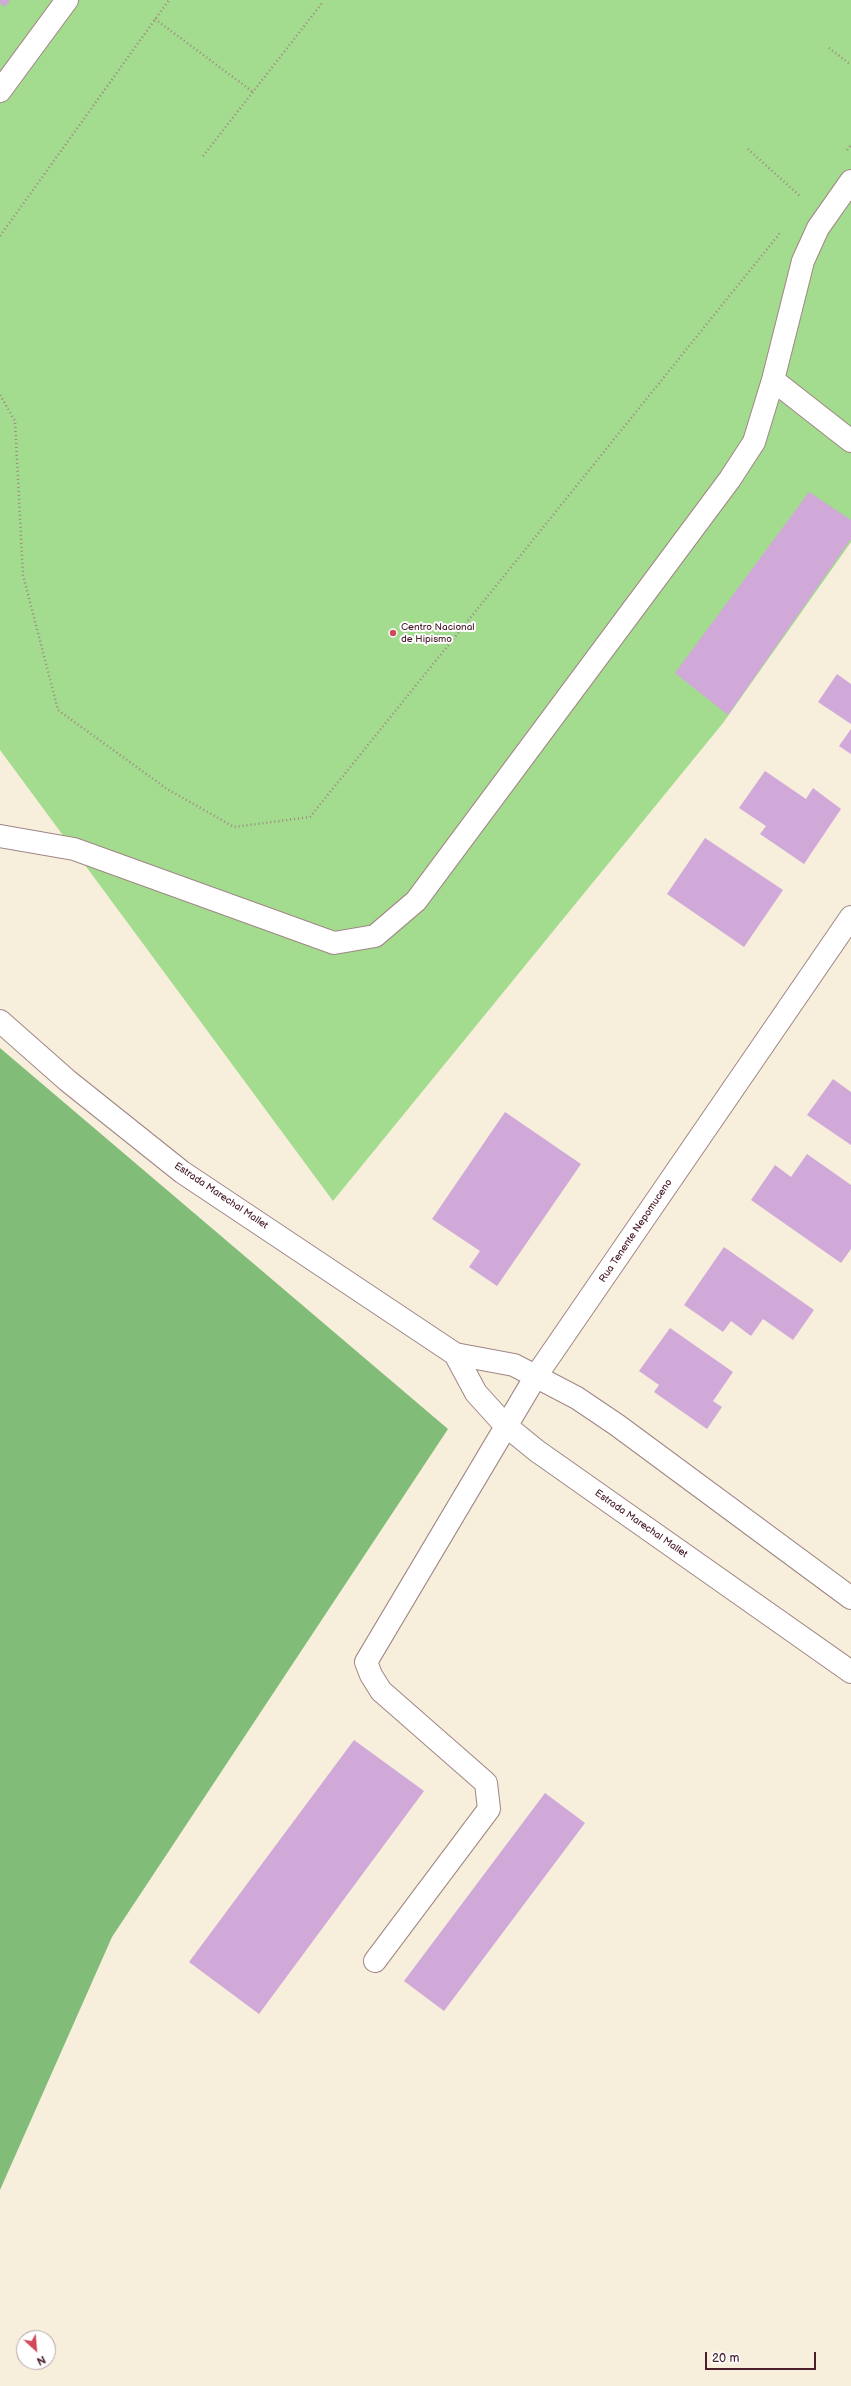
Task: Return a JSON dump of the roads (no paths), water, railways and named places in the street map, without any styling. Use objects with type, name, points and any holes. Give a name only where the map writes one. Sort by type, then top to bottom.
[{"type":"street","points":[[0,91],[67,0]]},
{"type":"street","points":[[0,836],[74,849],[334,943],[375,936],[416,901],[730,478],[754,442],[773,380],[803,261],[818,228],[851,181]]},
{"type":"street","points":[[773,380],[851,441]]},
{"type":"street","name":"Rua Tenente Nepomuceno","points":[[376,1960],[489,1809],[486,1783],[381,1691],[371,1675],[366,1662],[505,1425],[536,1376],[851,917]]},
{"type":"street","name":"Estrada Marechal Mallet","points":[[0,1021],[68,1082],[182,1172],[455,1354],[514,1365],[577,1398],[617,1425],[851,1598]]},
{"type":"street","name":"Estrada Marechal Mallet","points":[[455,1354],[476,1393],[505,1425],[543,1455],[851,1672]]},
{"type":"place","name":"Centro Nacional de Hipismo","points":[[393,633]]}]
